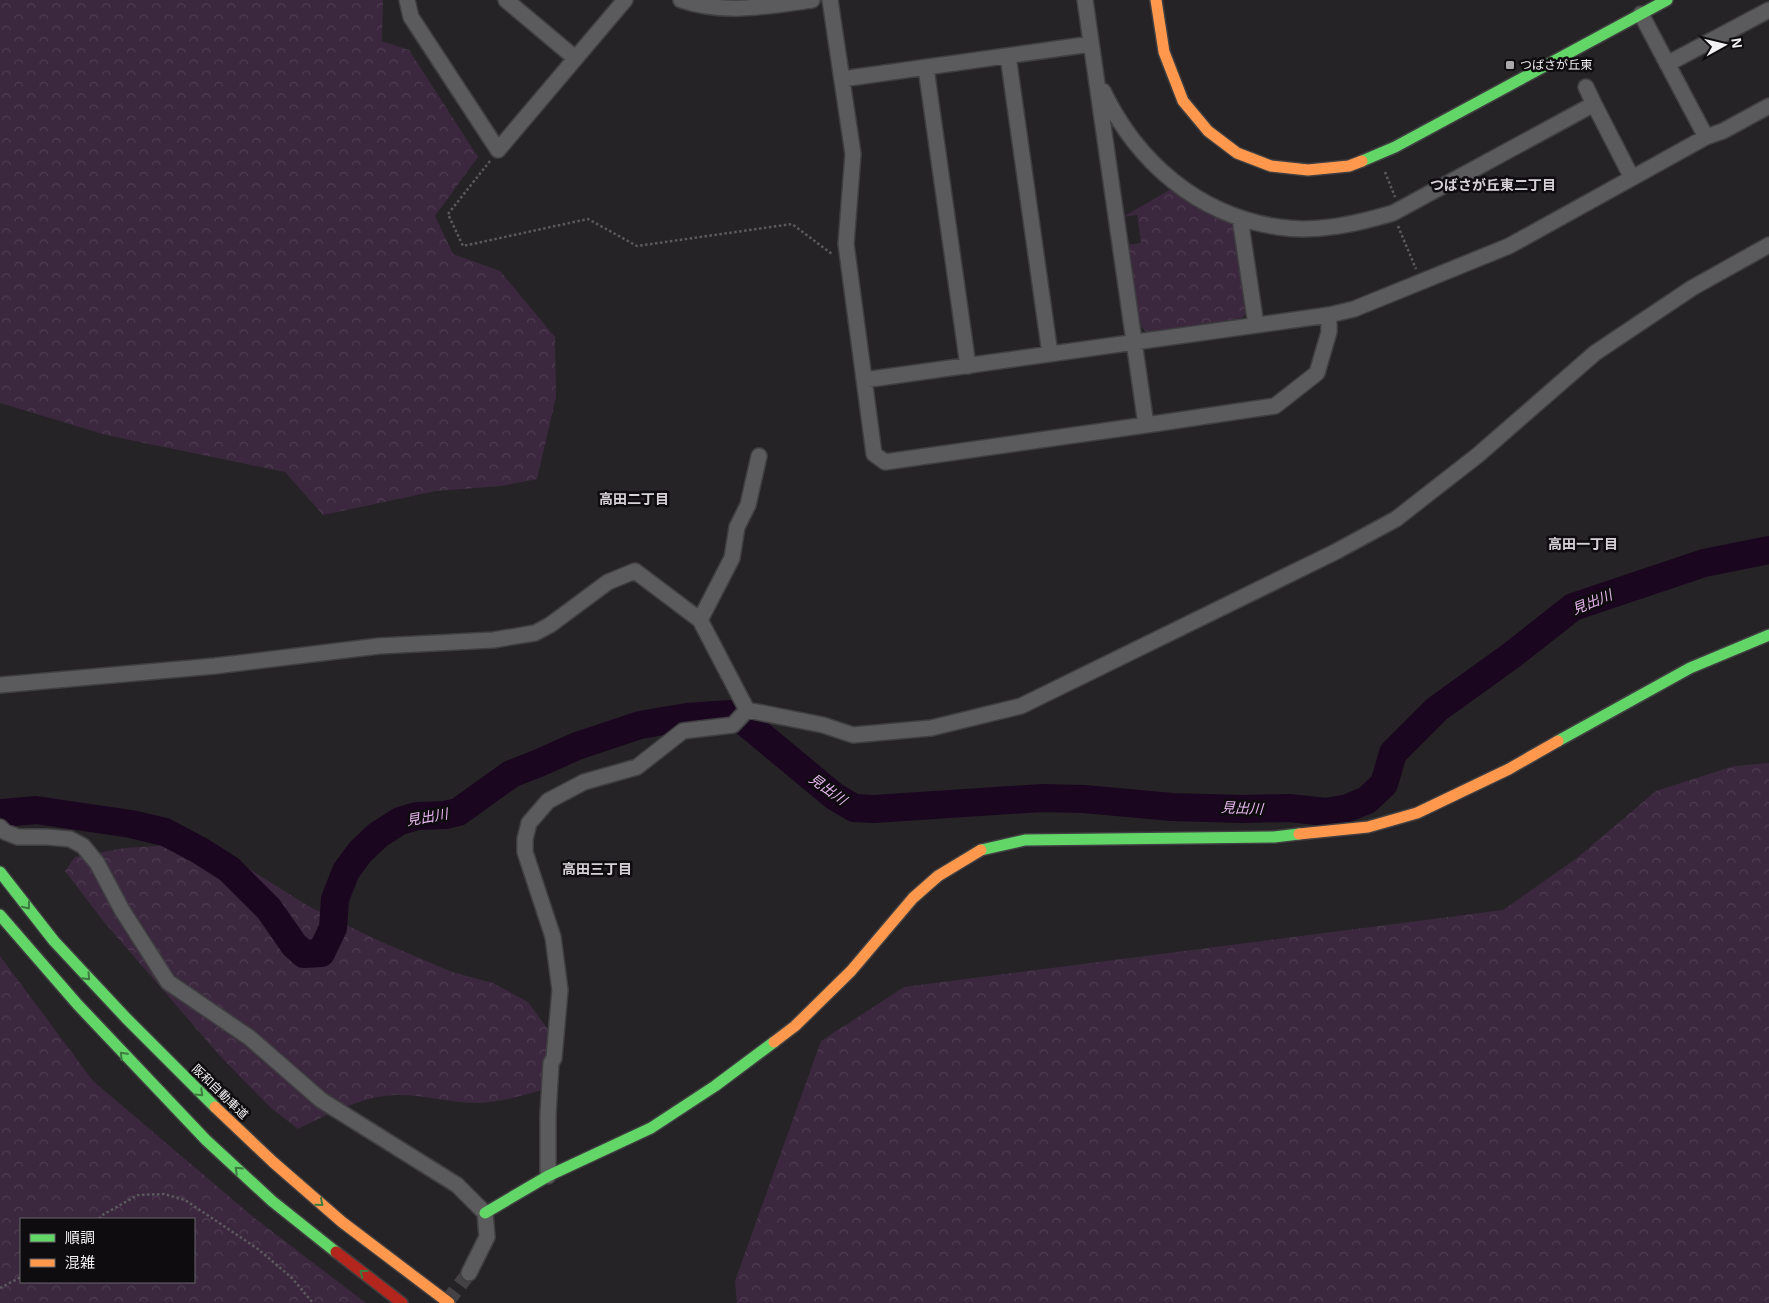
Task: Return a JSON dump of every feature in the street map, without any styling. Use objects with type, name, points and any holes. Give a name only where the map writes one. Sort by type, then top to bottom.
[{"type":"main road","points":[[1156,0],[1164,52],[1183,101],[1208,131],[1237,153],[1271,166],[1308,170],[1348,166],[1395,147],[1667,0]]},
{"type":"main road","points":[[485,1213],[548,1176],[650,1128],[715,1086],[795,1026],[851,971],[913,898],[938,876],[982,849],[1025,840],[1274,838],[1368,827],[1416,813],[1509,769],[1690,668],[1769,635]]},
{"type":"main road","name":"阪和自動車道","points":[[0,872],[54,941],[132,1025],[201,1094],[273,1162],[342,1222],[449,1303]]},
{"type":"main road","points":[[0,915],[35,958],[109,1040],[254,1185],[402,1303]]},
{"type":"street","points":[[407,0],[412,17],[498,150],[625,0]]},
{"type":"street","points":[[506,0],[575,58]]},
{"type":"street","points":[[681,0],[715,8],[812,0]]},
{"type":"street","points":[[830,0],[853,154],[846,244],[874,454],[885,462],[1275,406],[1317,373],[1329,332],[1329,315]]},
{"type":"street","points":[[1085,0],[1146,425]]},
{"type":"street","points":[[1641,14],[1706,137]]},
{"type":"street","points":[[1667,64],[1767,16]]},
{"type":"street","points":[[842,79],[1091,44]]},
{"type":"street","points":[[1008,56],[1050,354]]},
{"type":"street","points":[[926,68],[968,366]]},
{"type":"street","points":[[1096,76],[1115,115],[1142,153],[1166,176],[1196,197],[1240,218],[1278,228],[1305,229],[1344,225],[1366,221],[1397,211],[1594,104]]},
{"type":"street","points":[[1586,87],[1632,178]]},
{"type":"street","points":[[864,380],[1329,315],[1354,309],[1509,246],[1706,137],[1723,131],[1769,106]]},
{"type":"street","points":[[1240,218],[1256,325]]},
{"type":"street","points":[[747,710],[823,725],[853,735],[931,728],[1021,706],[1318,560],[1396,519],[1478,455],[1595,353],[1692,288],[1769,245]]},
{"type":"street","points":[[700,620],[732,558],[737,527],[748,505],[759,456]]},
{"type":"street","points":[[0,685],[215,666],[379,646],[493,640],[535,633],[550,625],[608,582],[636,571],[700,620],[747,710]]},
{"type":"street","points":[[548,1176],[548,1115],[560,990],[553,937],[525,852],[525,839],[529,823],[548,801],[584,782],[637,767],[683,731],[733,726],[747,710]]},
{"type":"street","points":[[0,827],[5,832],[18,837],[70,839],[84,846],[168,982],[250,1038],[321,1100],[457,1185],[485,1213],[486,1237],[468,1273]]},
{"type":"path","points":[[498,150],[448,214],[463,246],[588,219],[637,246],[792,224],[849,267]]},
{"type":"path","points":[[1377,154],[1421,282]]},
{"type":"path","points":[[100,1218],[138,1195],[164,1194],[185,1200],[258,1249],[292,1278],[313,1303]]},
{"type":"path","points":[[0,1288],[20,1278]]},
{"type":"green space","points":[[0,0],[383,0],[382,41],[409,50],[478,157],[435,216],[453,254],[500,271],[555,337],[556,397],[537,479],[501,486],[436,491],[323,515],[285,472],[106,435],[0,403]]},
{"type":"green space","points":[[1171,189],[1189,202],[1228,220],[1234,229],[1246,312],[1242,318],[1147,332],[1139,325],[1127,245],[1141,243],[1137,215],[1123,217]]},
{"type":"green space","points":[[1769,763],[1769,1303],[737,1303],[735,1281],[821,1041],[904,987],[1503,910],[1577,858],[1656,791],[1734,766]]},
{"type":"green space","points":[[186,844],[249,869],[310,907],[375,939],[452,972],[493,983],[528,1002],[550,1032],[547,1088],[512,1098],[484,1103],[466,1103],[405,1095],[383,1096],[345,1107],[298,1129],[271,1108],[220,1056],[104,922],[65,871],[75,857],[125,848]]},
{"type":"green space","points":[[0,956],[93,1081],[257,1220],[366,1303],[0,1303]]},
{"type":"waterway","name":"見出川","points":[[0,815],[3,813],[36,810],[131,824],[165,832],[229,869],[269,909],[294,945],[304,954],[321,953],[333,928],[335,899],[346,871],[360,852],[378,835],[400,821],[417,816],[445,815],[458,812],[511,774],[577,746],[640,725],[687,717],[730,714],[746,723],[834,796],[854,808],[874,809],[1042,798],[1084,799],[1172,807],[1289,808],[1326,812],[1348,808],[1367,800],[1384,784],[1393,753],[1437,709],[1512,655],[1573,607],[1704,563],[1769,550]]},
{"type":"tunnel","points":[[446,1303],[469,1273]]},
{"type":"traffic: fast","points":[[1362,161],[1395,147],[1667,0]]},
{"type":"traffic: fast","points":[[1558,741],[1690,668],[1769,635]]},
{"type":"traffic: fast","points":[[981,850],[1025,840],[1274,837],[1299,834]]},
{"type":"traffic: fast","points":[[0,872],[54,941],[126,1018],[215,1107]]},
{"type":"traffic: fast","points":[[0,915],[78,1005],[206,1140],[272,1201],[336,1252]]},
{"type":"traffic: fast","points":[[485,1213],[548,1176],[651,1128],[715,1086],[774,1042]]},
{"type":"traffic: slow","points":[[1156,0],[1164,52],[1183,101],[1208,131],[1237,153],[1271,166],[1308,170],[1349,166],[1362,161]]},
{"type":"traffic: slow","points":[[1299,834],[1368,827],[1417,813],[1509,769],[1558,741]]},
{"type":"traffic: slow","points":[[774,1042],[795,1026],[851,971],[913,898],[938,876],[981,850]]},
{"type":"traffic: slow","points":[[215,1107],[273,1162],[342,1222],[449,1303]]},
{"type":"traffic: jam","points":[[336,1252],[402,1303]]},
{"type":"place","name":"つばさが丘東","points":[[1510,65]]},
{"type":"district","name":"つばさが丘東二丁目","points":[[1493,185]]},
{"type":"district","name":"高田二丁目","points":[[634,499]]},
{"type":"district","name":"高田一丁目","points":[[1583,544]]},
{"type":"district","name":"高田三丁目","points":[[597,869]]}]
